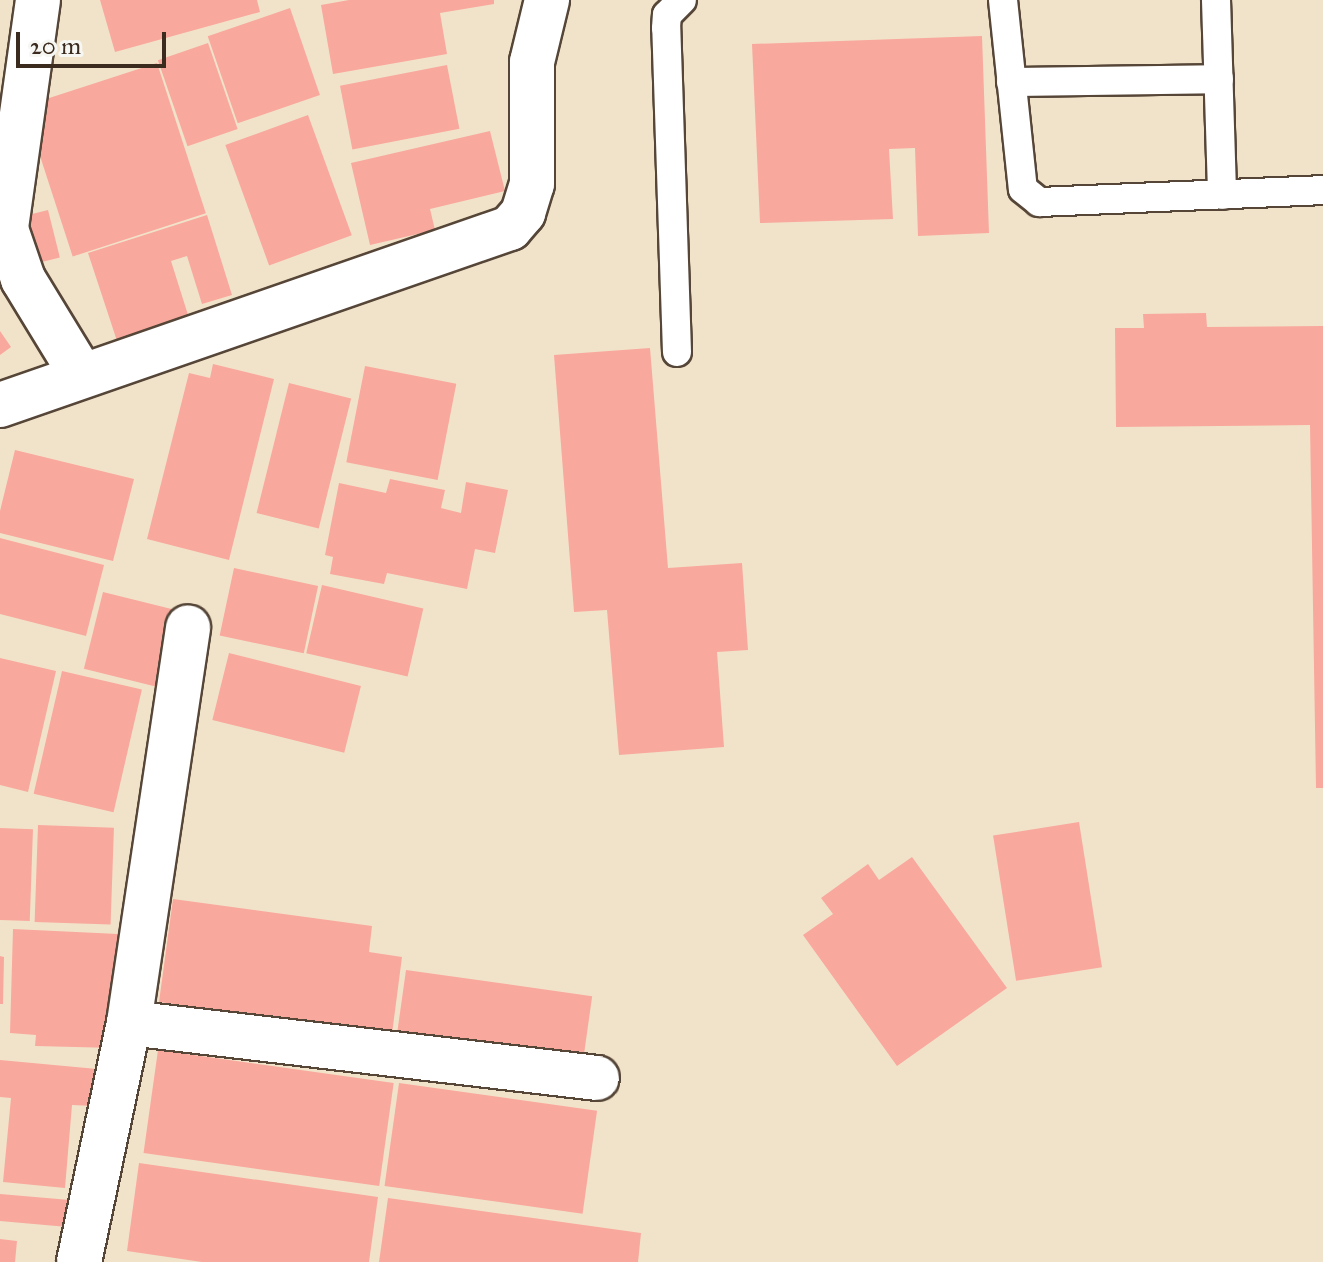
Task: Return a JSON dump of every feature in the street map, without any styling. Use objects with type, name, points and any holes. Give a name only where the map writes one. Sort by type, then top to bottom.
[{"type":"street","points":[[38,0],[6,229],[23,279],[81,374]]},
{"type":"street","points":[[0,405],[81,374],[510,228],[523,213],[532,184],[532,62],[547,0]]},
{"type":"street","points":[[79,1262],[129,1023],[188,627]]},
{"type":"street","points":[[129,1023],[597,1078]]},
{"type":"lane","points":[[677,352],[666,28],[667,15],[682,0]]},
{"type":"lane","points":[[1003,0],[1023,189],[1039,202],[1323,190]]},
{"type":"lane","points":[[1216,0],[1222,195]]},
{"type":"lane","points":[[1011,82],[1219,79]]},
{"type":"building","points":[[100,0],[257,0],[260,12],[115,52]]},
{"type":"building","points":[[349,0],[494,0],[494,4],[440,13],[447,54],[333,74],[321,5]]},
{"type":"building","points":[[290,8],[320,95],[238,123],[208,36]]},
{"type":"building","points":[[982,36],[989,233],[918,236],[915,148],[889,149],[893,219],[760,223],[752,44]]},
{"type":"building","points":[[208,43],[238,129],[188,146],[158,60]]},
{"type":"building","points":[[157,63],[206,213],[73,257],[24,106]]},
{"type":"building","points":[[447,65],[459,129],[352,150],[340,86]]},
{"type":"building","points":[[308,115],[352,235],[269,265],[225,145]]},
{"type":"building","points":[[490,131],[505,191],[430,209],[435,230],[370,245],[351,163]]},
{"type":"building","points":[[48,210],[60,258],[27,266],[15,218]]},
{"type":"building","points":[[207,215],[232,295],[202,304],[187,256],[171,261],[189,318],[117,341],[88,253]]},
{"type":"building","points":[[1206,313],[1207,327],[1323,326],[1323,788],[1316,788],[1310,425],[1116,427],[1115,328],[1144,328],[1143,314]]},
{"type":"building","points":[[0,331],[11,347],[0,355]]},
{"type":"building","points":[[650,348],[668,568],[742,563],[748,650],[717,652],[724,747],[619,755],[607,610],[574,612],[554,355]]},
{"type":"building","points":[[213,364],[274,379],[229,560],[147,539],[189,373],[210,378]]},
{"type":"building","points":[[365,366],[456,384],[438,480],[346,462]]},
{"type":"building","points":[[289,383],[351,398],[319,529],[257,513]]},
{"type":"building","points":[[15,450],[134,479],[113,561],[0,533],[0,511]]},
{"type":"building","points":[[390,479],[445,490],[441,508],[461,513],[466,482],[508,490],[495,553],[475,549],[467,589],[387,573],[384,584],[330,574],[333,557],[325,555],[339,483],[386,493]]},
{"type":"building","points":[[0,538],[104,565],[86,636],[0,614]]},
{"type":"building","points":[[234,568],[318,586],[304,653],[220,635]]},
{"type":"building","points":[[322,585],[423,608],[408,677],[306,653]]},
{"type":"building","points":[[103,592],[182,612],[162,688],[84,669]]},
{"type":"building","points":[[229,653],[361,686],[344,753],[212,720]]},
{"type":"building","points":[[0,658],[56,671],[28,792],[0,785]]},
{"type":"building","points":[[62,671],[142,689],[114,812],[34,794]]},
{"type":"building","points":[[1079,822],[1102,967],[1016,981],[993,836]]},
{"type":"building","points":[[38,825],[114,828],[111,925],[35,922]]},
{"type":"building","points":[[0,828],[33,829],[30,921],[0,920]]},
{"type":"building","points":[[912,857],[1007,988],[897,1066],[803,935],[833,914],[821,898],[868,864],[879,880]]},
{"type":"building","points":[[173,899],[372,926],[369,952],[402,957],[392,1034],[159,1002]]},
{"type":"building","points":[[13,929],[118,934],[115,1048],[35,1046],[36,1035],[10,1033]]},
{"type":"building","points":[[0,956],[4,957],[3,1004],[0,1004]]},
{"type":"building","points":[[406,970],[592,996],[583,1064],[397,1037]]},
{"type":"building","points":[[158,1050],[394,1083],[379,1186],[144,1153]]},
{"type":"building","points":[[0,1060],[97,1069],[94,1106],[72,1105],[65,1188],[3,1182],[11,1098],[0,1097]]},
{"type":"building","points":[[399,1083],[597,1111],[583,1214],[385,1186]]},
{"type":"building","points":[[139,1163],[378,1197],[369,1262],[202,1262],[127,1251]]},
{"type":"building","points":[[0,1194],[73,1200],[70,1227],[0,1221]]},
{"type":"building","points":[[388,1198],[641,1233],[638,1262],[379,1262]]},
{"type":"building","points":[[0,1239],[17,1241],[15,1262],[0,1262]]}]
